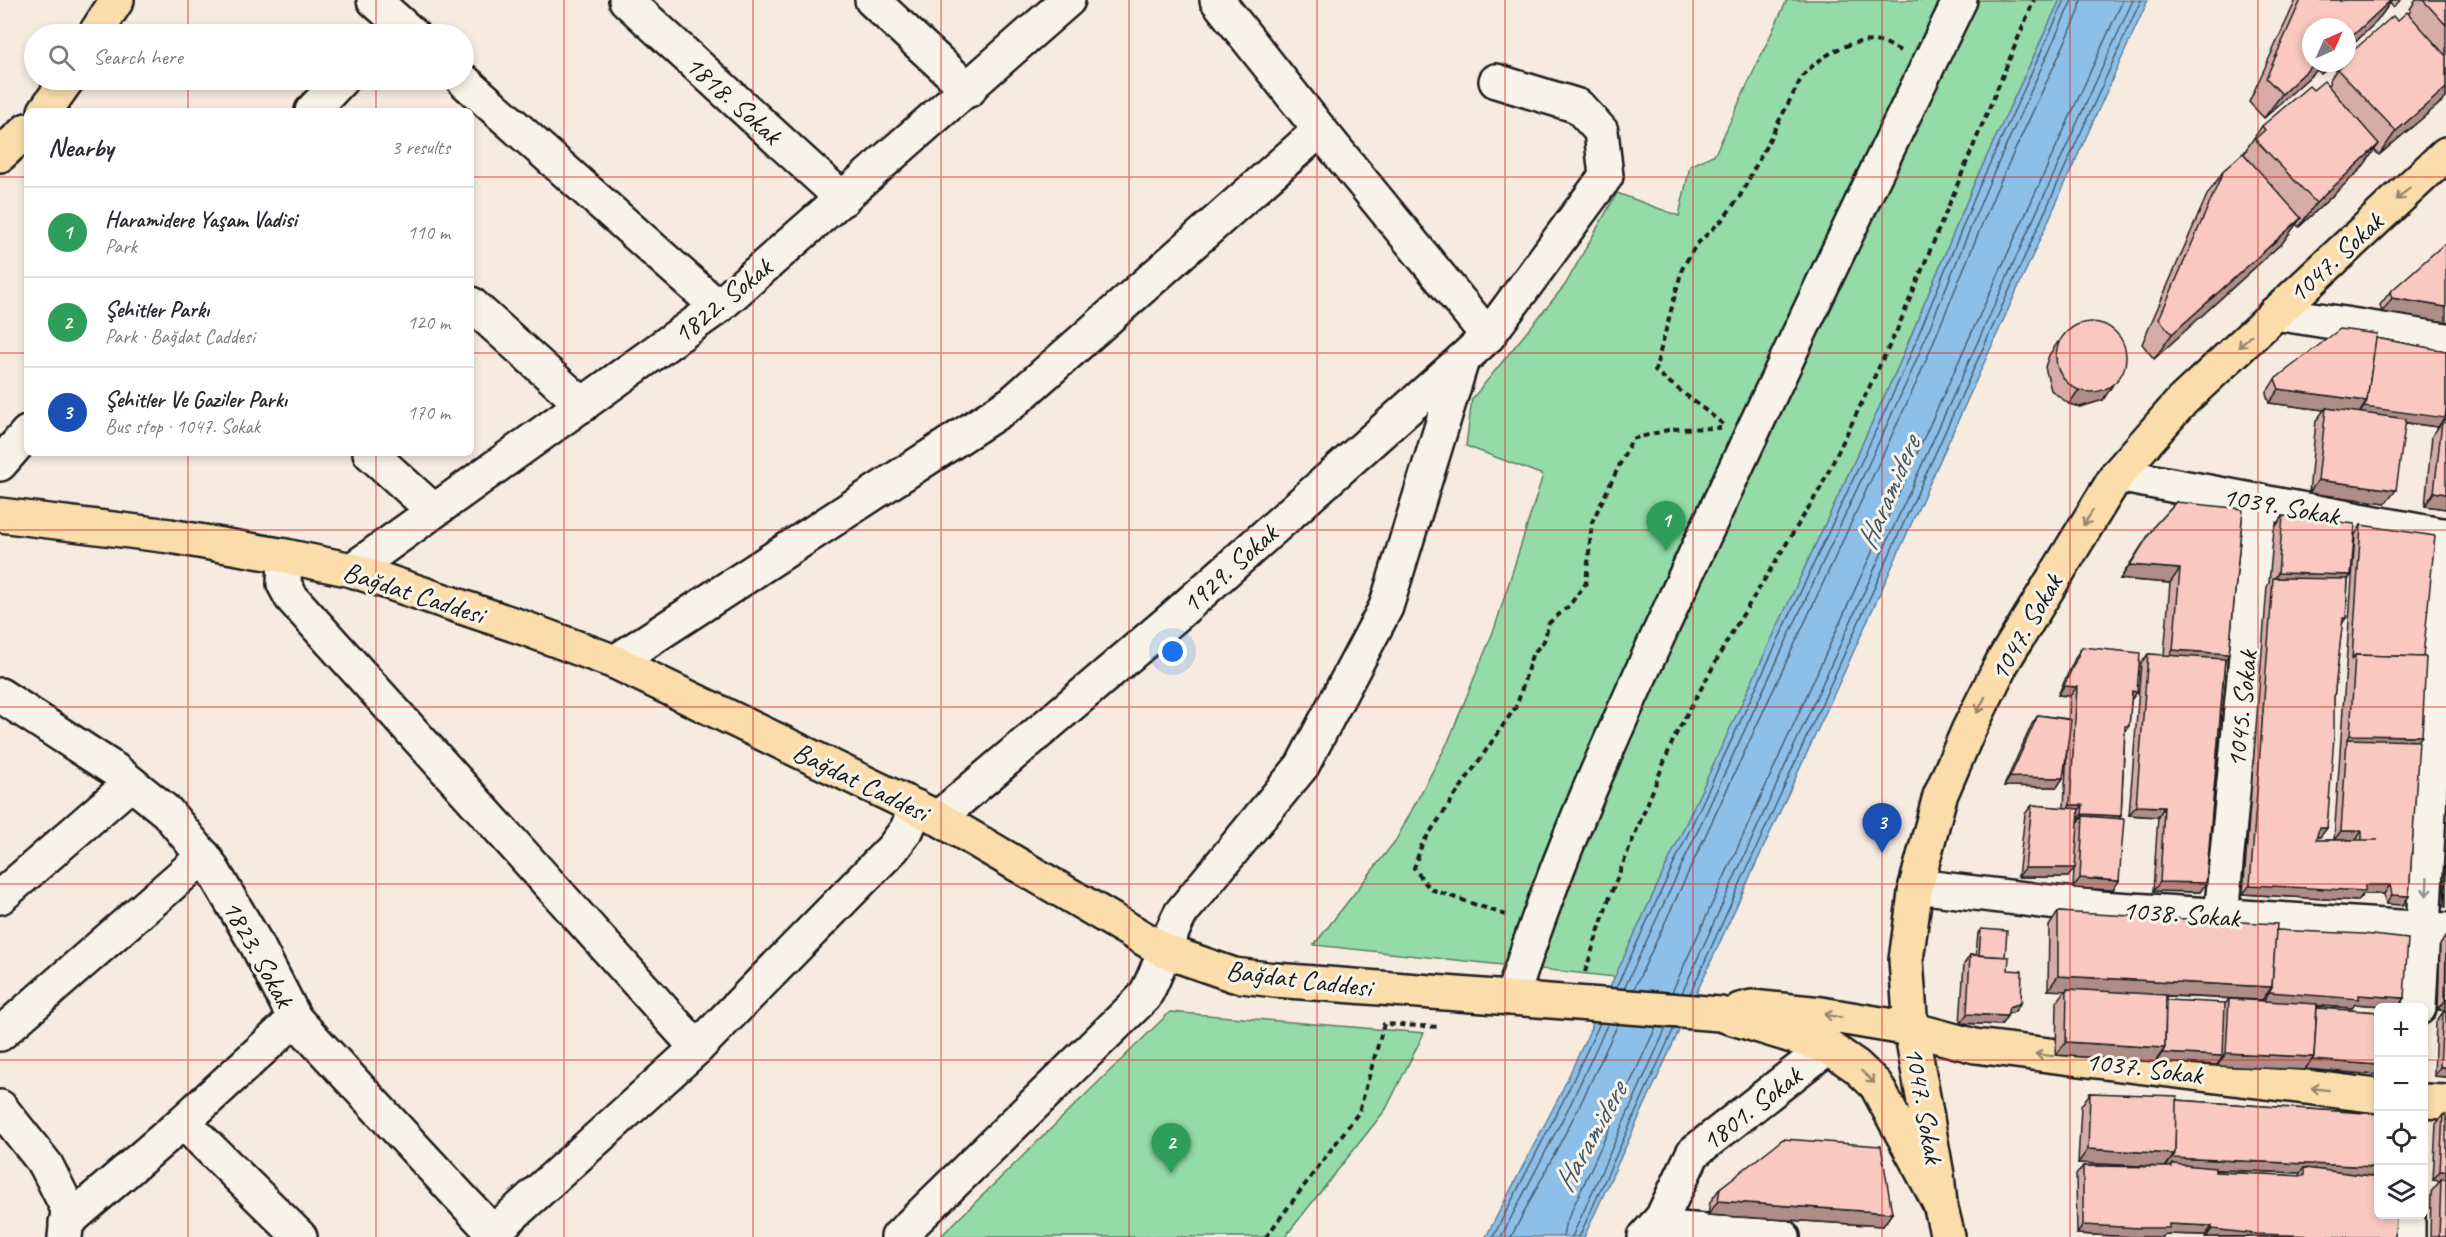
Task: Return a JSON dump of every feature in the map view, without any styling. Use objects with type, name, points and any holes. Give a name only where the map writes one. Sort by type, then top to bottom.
[{"type":"main road","points":[[102,24],[117,0]]},
{"type":"main road","points":[[47,108],[60,90]]},
{"type":"main road","points":[[0,155],[24,133]]},
{"type":"main road","name":"1047. Sokak","points":[[1948,1237],[1940,1204],[1911,1029],[1905,960],[1916,886],[1940,796],[1968,731],[2002,663],[2096,504],[2117,475],[2182,401],[2445,155]]},
{"type":"main road","name":"Bağdat Caddesi","points":[[0,515],[170,536],[285,555],[352,570],[615,662],[927,813],[1165,951],[1244,976],[1720,1014]]},
{"type":"main road","name":"1037. Sokak","points":[[1720,1014],[1752,1007],[1821,1014],[1911,1029],[1975,1046],[2374,1095]]},
{"type":"main road","points":[[1720,1014],[1828,1047],[1856,1066],[1876,1085],[1940,1204]]},
{"type":"main road","points":[[2428,1101],[2446,1102]]},
{"type":"street","name":"1818. Sokak","points":[[626,0],[843,199]]},
{"type":"street","points":[[872,0],[969,90]]},
{"type":"street","name":"1822. Sokak","points":[[352,570],[718,307],[969,90],[1068,0]]},
{"type":"street","points":[[1217,0],[1488,336]]},
{"type":"street","points":[[1512,999],[1535,926],[1637,682],[1789,353],[1960,0]]},
{"type":"street","name":"1929. Sokak","points":[[927,813],[1173,618],[1488,336],[1606,176],[1600,131],[1578,106],[1496,81]]},
{"type":"street","points":[[315,108],[332,90]]},
{"type":"street","points":[[474,90],[718,307]]},
{"type":"street","points":[[615,662],[1012,403],[1320,130]]},
{"type":"street","points":[[474,307],[584,405]]},
{"type":"street","points":[[2275,313],[2446,340]]},
{"type":"street","points":[[898,1237],[1136,1006],[1158,975],[1171,930],[1181,913],[1302,766],[1386,607],[1462,360]]},
{"type":"street","points":[[0,464],[24,436]]},
{"type":"street","points":[[373,456],[433,510]]},
{"type":"street","name":"1039. Sokak","points":[[2117,475],[2444,535]]},
{"type":"street","name":"1045. Sokak","points":[[2221,916],[2261,501]]},
{"type":"street","points":[[2420,1003],[2435,929],[2444,535]]},
{"type":"street","points":[[285,555],[284,584],[291,597],[696,1048]]},
{"type":"street","name":"1823. Sokak","points":[[0,695],[131,783],[167,812],[204,856],[258,947],[295,1019],[492,1236]]},
{"type":"street","points":[[0,897],[131,783]]},
{"type":"street","points":[[492,1236],[696,1048],[893,848],[907,829],[927,813]]},
{"type":"street","points":[[0,1034],[204,856]]},
{"type":"street","name":"1038. Sokak","points":[[1916,886],[2100,908],[2435,929]]},
{"type":"street","points":[[65,1230],[295,1019]]},
{"type":"street","name":"1801. Sokak","points":[[1650,1232],[1662,1218],[1693,1153],[1828,1047]]},
{"type":"street","points":[[0,1107],[46,1165],[68,1209],[65,1230]]},
{"type":"street","points":[[183,1122],[300,1237]]},
{"type":"street","points":[[2408,1219],[2408,1237]]},
{"type":"street","points":[[1650,1232],[1783,1237]]},
{"type":"path","points":[[1574,972],[1585,972],[1610,896],[1674,738],[1731,634],[1820,489],[1897,330],[2034,0]]},
{"type":"path","points":[[1535,926],[1430,889],[1414,868],[1422,844],[1516,705],[1532,655],[1544,641],[1549,623],[1569,606],[1586,583],[1592,522],[1632,439],[1672,429],[1728,428],[1656,370],[1682,269],[1696,245],[1723,219],[1740,196],[1802,76],[1815,61],[1859,41],[1881,42],[1929,64]]},
{"type":"path","points":[[1266,1237],[1359,1112],[1384,1023],[1440,1027]]},
{"type":"green space","points":[[1787,0],[2060,0],[1974,184],[1898,367],[1615,977],[1314,945],[1396,840],[1448,742],[1495,627],[1543,475],[1466,446],[1472,399],[1565,285],[1617,193],[1679,216],[1690,166],[1715,154]]},
{"type":"green space","points":[[1170,1012],[1424,1033],[1386,1109],[1285,1237],[940,1237]]},
{"type":"water","name":"Haramidere","points":[[2060,0],[2148,0],[1852,655],[1584,1237],[1486,1237],[1559,1097],[1898,367],[1974,184]]},
{"type":"building","points":[[2301,0],[2391,0],[2356,33],[2356,18],[2302,18],[2302,72],[2305,72],[2282,94],[2266,78]]},
{"type":"building","points":[[2423,0],[2446,0],[2446,25]]},
{"type":"building","points":[[2407,12],[2446,56],[2446,88],[2396,131],[2340,72],[2356,72],[2356,48],[2393,16],[2397,21]]},
{"type":"building","points":[[2324,81],[2379,144],[2316,203],[2255,139],[2265,130],[2262,126],[2309,86],[2313,90]]},
{"type":"building","points":[[2243,153],[2301,218],[2172,334],[2159,319],[2224,170]]},
{"type":"building","points":[[2443,245],[2446,245],[2446,307],[2392,298],[2390,292]]},
{"type":"building","points":[[2091,322],[2104,325],[2116,332],[2123,344],[2126,357],[2123,370],[2116,382],[2104,389],[2091,392],[2078,389],[2066,382],[2059,370],[2056,357],[2059,344],[2066,332],[2078,325]]},
{"type":"building","points":[[2340,329],[2377,334],[2367,401],[2279,389],[2275,379]]},
{"type":"building","points":[[2376,338],[2446,351],[2445,418],[2364,407],[2367,401]]},
{"type":"building","points":[[2326,408],[2406,419],[2396,490],[2318,480]]},
{"type":"building","points":[[2442,422],[2446,423],[2446,494],[2434,492]]},
{"type":"building","points":[[2176,502],[2243,509],[2229,654],[2173,650],[2180,569],[2130,565],[2155,525]]},
{"type":"building","points":[[2283,516],[2355,524],[2351,575],[2278,573]]},
{"type":"building","points":[[2361,525],[2435,536],[2423,657],[2355,655],[2352,659]]},
{"type":"building","points":[[2273,578],[2348,579],[2346,618],[2343,618],[2334,698],[2334,736],[2327,828],[2319,828],[2316,840],[2362,840],[2362,831],[2341,831],[2347,739],[2419,741],[2409,896],[2392,895],[2390,885],[2365,885],[2365,891],[2250,885]]},
{"type":"building","points":[[2082,647],[2140,653],[2137,692],[2132,691],[2129,726],[2125,726],[2121,816],[2082,814],[2083,805],[2070,805],[2077,687],[2064,686]]},
{"type":"building","points":[[2148,654],[2225,659],[2206,883],[2160,882],[2164,807],[2136,806]]},
{"type":"building","points":[[2355,655],[2426,657],[2422,736],[2350,735]]},
{"type":"building","points":[[2038,715],[2071,720],[2063,778],[2010,777]]},
{"type":"building","points":[[2032,805],[2079,809],[2075,868],[2025,868]]},
{"type":"building","points":[[2083,816],[2124,819],[2119,881],[2080,878]]},
{"type":"building","points":[[2058,912],[2277,924],[2272,987],[2058,976]]},
{"type":"building","points":[[1981,929],[2007,931],[2005,957],[1979,955]]},
{"type":"building","points":[[2276,930],[2364,934],[2408,939],[2404,998],[2359,995],[2359,999],[2269,992],[2272,987]]},
{"type":"building","points":[[2446,948],[2446,1001],[2445,1001]]},
{"type":"building","points":[[1970,955],[2009,957],[2008,970],[2022,971],[2021,1003],[2009,1007],[2007,1016],[1967,1014]]},
{"type":"building","points":[[2067,989],[2166,995],[2165,1048],[2066,1042]]},
{"type":"building","points":[[2229,999],[2317,1004],[2314,1057],[2226,1053]]},
{"type":"building","points":[[2166,1000],[2225,1003],[2223,1056],[2162,1053],[2165,1048]]},
{"type":"building","points":[[2317,1008],[2374,1012],[2374,1065],[2312,1060]]},
{"type":"building","points":[[2443,1012],[2446,1012],[2446,1067],[2440,1067]]},
{"type":"building","points":[[2090,1093],[2177,1096],[2175,1154],[2088,1149]]},
{"type":"building","points":[[2176,1100],[2374,1114],[2374,1167],[2172,1158],[2175,1154]]},
{"type":"building","points":[[2443,1115],[2446,1115],[2446,1171],[2440,1171]]},
{"type":"building","points":[[1783,1139],[1881,1146],[1892,1213],[1718,1201],[1720,1188]]},
{"type":"building","points":[[2173,1164],[2215,1168],[2215,1172],[2304,1176],[2304,1168],[2374,1176],[2374,1219],[2396,1219],[2395,1237],[2256,1234],[2212,1229],[2212,1226],[2169,1224],[2169,1228],[2083,1225],[2083,1166],[2172,1167]]},
{"type":"building","points":[[2441,1179],[2446,1179],[2446,1237],[2439,1237]]},
{"type":"place","name":"Haramidere Yaşam Vadisi","points":[[1666,551]]},
{"type":"place","name":"Şehitler Ve Gaziler Parkı","points":[[1882,853]]},
{"type":"place","name":"Şehitler Parkı","points":[[1171,1173]]}]
